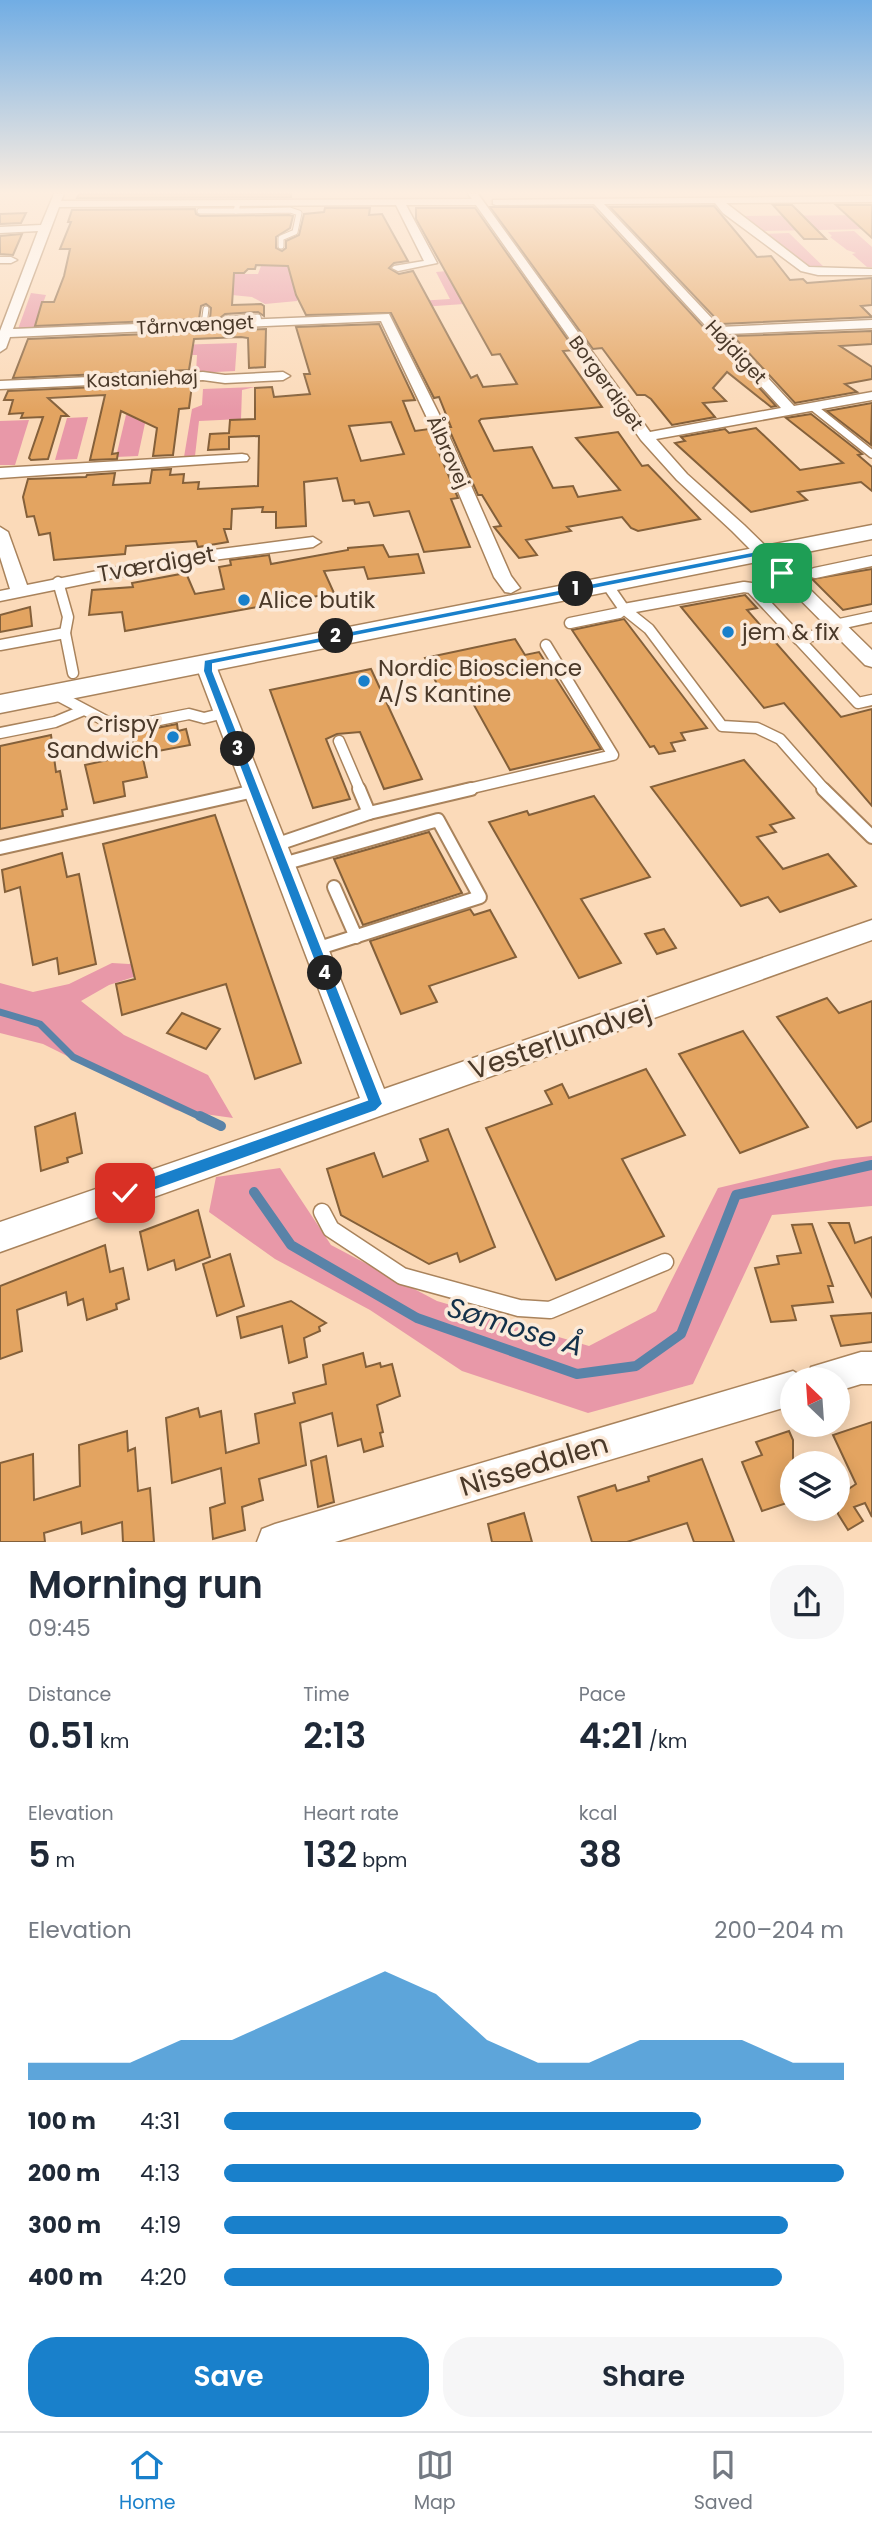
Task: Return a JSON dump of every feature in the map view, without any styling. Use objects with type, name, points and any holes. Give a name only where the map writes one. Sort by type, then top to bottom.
[{"type":"main road","points":[[0,704],[606,583],[872,516]]},
{"type":"main road","points":[[0,687],[511,588],[755,546],[872,532]]},
{"type":"street","points":[[0,348],[4,329],[30,266]]},
{"type":"street","points":[[398,268],[411,266]]},
{"type":"street","name":"Borgerdiget","points":[[524,266],[646,437],[682,477],[837,627],[868,653]]},
{"type":"street","name":"Højdiget","points":[[656,266],[791,411]]},
{"type":"street","points":[[801,266],[818,272],[872,272]]},
{"type":"street","name":"Tårnvænget","points":[[4,329],[385,317]]},
{"type":"street","name":"Ålbrovej","points":[[385,317],[435,420],[503,577],[511,588]]},
{"type":"street","points":[[716,331],[872,324]]},
{"type":"street","name":"Kastaniehøj","points":[[0,385],[203,376],[225,379],[283,376]]},
{"type":"street","points":[[646,437],[872,396]]},
{"type":"street","points":[[0,473],[242,458]]},
{"type":"street","points":[[0,532],[20,591]]},
{"type":"street","name":"Tværdiget","points":[[0,596],[58,582],[182,559],[313,542]]},
{"type":"street","points":[[207,662],[224,713],[376,1104]]},
{"type":"street","name":"Vesterlundvej","points":[[0,1237],[872,930]]},
{"type":"street","points":[[850,1371],[872,1368]]},
{"type":"street","name":"Nissedalen","points":[[275,1542],[780,1392]]},
{"type":"lane","points":[[204,324],[205,309]]},
{"type":"lane","points":[[813,407],[872,454]]},
{"type":"lane","points":[[815,573],[872,561]]},
{"type":"lane","points":[[58,582],[68,617],[65,632],[73,673]]},
{"type":"lane","points":[[606,583],[624,608],[649,629],[722,726],[757,728],[780,738],[833,800],[872,837]]},
{"type":"lane","points":[[570,623],[619,613],[624,608],[640,608],[744,587],[751,588],[858,703],[872,700]]},
{"type":"lane","points":[[798,639],[872,617]]},
{"type":"lane","points":[[0,645],[65,632]]},
{"type":"lane","points":[[279,855],[369,813],[613,755],[546,645]]},
{"type":"lane","points":[[53,693],[119,728],[189,713],[204,718],[224,713]]},
{"type":"lane","points":[[0,733],[55,722],[84,710]]},
{"type":"lane","points":[[339,741],[369,813]]},
{"type":"lane","points":[[0,848],[254,791]]},
{"type":"lane","points":[[279,855],[438,820],[480,897],[316,949]]},
{"type":"lane","points":[[334,887],[356,937]]},
{"type":"lane","points":[[322,1212],[331,1230],[402,1276],[519,1308],[550,1310],[665,1262]]},
{"type":"shaded area","points":[[261,266],[292,266],[298,289],[297,301],[265,304],[252,297],[232,295],[230,274],[258,274]]},
{"type":"shaded area","points":[[805,266],[823,266],[828,271]]},
{"type":"shaded area","points":[[447,271],[464,304],[421,307],[418,301],[450,299],[436,272]]},
{"type":"shaded area","points":[[31,293],[46,295],[37,320],[82,325],[104,324],[112,327],[23,331],[18,329]]},
{"type":"shaded area","points":[[237,343],[235,371],[196,373],[197,355],[182,355],[175,345]]},
{"type":"shaded area","points":[[255,387],[242,390],[241,419],[199,421],[195,456],[184,457],[192,409],[202,405],[203,389]]},
{"type":"shaded area","points":[[147,414],[138,456],[116,457],[126,415]]},
{"type":"shaded area","points":[[88,417],[77,459],[55,460],[67,418]]},
{"type":"shaded area","points":[[29,420],[15,465],[0,465],[0,421]]},
{"type":"shaded area","points":[[215,937],[220,949],[109,985],[81,1001],[124,1035],[208,1075],[233,1118],[176,1110],[43,1044],[0,1033],[0,983],[33,992],[69,984],[112,963],[129,964]]},
{"type":"shaded area","points":[[872,1156],[872,1206],[772,1215],[693,1384],[588,1413],[462,1371],[370,1310],[275,1259],[209,1212],[216,1177],[280,1168],[331,1245],[437,1301],[589,1346],[656,1311],[718,1188],[834,1160]]},
{"type":"building","points":[[66,266],[256,266],[255,269],[248,269],[244,273],[234,273],[232,305],[261,304],[264,306],[264,316],[258,312],[225,314],[220,318],[210,319],[211,308],[206,304],[201,306],[199,319],[35,326],[42,302],[54,302]]},
{"type":"building","points":[[288,266],[391,266],[389,268],[399,274],[413,271],[471,378],[477,375],[483,387],[517,384],[500,354],[492,355],[442,266],[516,266],[575,350],[563,351],[602,407],[481,419],[479,421],[494,451],[532,447],[553,488],[573,486],[578,497],[620,490],[576,438],[618,432],[642,466],[648,465],[700,519],[638,531],[631,528],[622,517],[567,527],[571,531],[526,540],[537,555],[519,558],[494,527],[501,526],[482,495],[478,495],[448,427],[451,427],[439,397],[434,398],[391,313],[306,315],[296,295]]},
{"type":"building","points":[[533,266],[647,266],[776,406],[771,407],[727,372],[713,388],[726,401],[703,403],[715,417],[672,425],[651,399],[645,395],[637,395],[602,348],[593,349]]},
{"type":"building","points":[[666,266],[779,266],[790,280],[803,279],[807,283],[872,278],[872,305],[861,306],[872,317],[721,324]]},
{"type":"building","points":[[379,324],[415,400],[403,401],[415,431],[429,429],[458,498],[451,499],[470,547],[424,552],[409,511],[374,516],[369,502],[355,504],[354,500],[343,501],[337,478],[304,482],[306,526],[276,528],[276,512],[262,512],[263,507],[232,509],[231,529],[224,529],[228,542],[198,547],[196,541],[126,546],[125,554],[54,560],[50,533],[39,535],[34,516],[27,517],[23,497],[28,479],[115,473],[113,485],[150,483],[152,470],[171,469],[170,475],[184,474],[183,483],[199,482],[198,489],[258,486],[259,436],[229,437],[229,449],[208,450],[210,434],[229,433],[230,420],[255,419],[255,388],[272,387],[274,397],[310,394],[304,374],[310,374],[296,327]],"holes":[[[391,422],[404,454],[361,461],[349,426]]]},
{"type":"building","points":[[266,329],[265,367],[249,368],[248,338],[194,339],[189,370],[13,378],[28,339]]},
{"type":"building","points":[[872,331],[872,344],[840,346],[872,367],[872,379],[845,384],[857,392],[795,403],[733,336]]},
{"type":"building","points":[[187,383],[192,385],[189,408],[179,409],[173,455],[153,456],[157,428],[121,411],[112,454],[118,453],[117,459],[90,460],[105,395],[48,398],[68,416],[61,416],[48,459],[31,460],[29,458],[43,417],[21,418],[23,413],[9,414],[13,400],[4,400],[8,391]]},
{"type":"building","points":[[872,403],[871,445],[827,411]]},
{"type":"building","points":[[811,414],[862,454],[858,455],[872,467],[872,491],[861,482],[798,492],[807,500],[751,512],[675,443],[685,441],[681,437],[725,429],[729,433],[756,428],[800,470],[843,463],[786,418]]},
{"type":"building","points":[[383,545],[389,557],[418,554],[424,573],[368,579],[364,567],[324,571],[334,593],[125,631],[122,612],[89,615],[92,590],[133,587],[132,583],[186,573],[195,594],[224,589],[219,567],[231,565],[230,560],[269,555],[271,564],[348,548]]},
{"type":"building","points":[[872,569],[872,604],[843,610],[812,579]]},
{"type":"building","points":[[745,595],[757,608],[747,610],[841,717],[872,709],[872,806],[784,703],[764,708],[681,607]]},
{"type":"building","points":[[30,607],[32,626],[0,632],[0,615]]},
{"type":"building","points":[[624,619],[707,728],[681,733],[685,740],[671,743],[675,751],[659,754],[654,746],[650,747],[572,630]]},
{"type":"building","points":[[515,639],[525,655],[539,652],[601,749],[510,770],[464,687],[440,691],[425,658]]},
{"type":"building","points":[[371,669],[422,779],[384,789],[360,732],[337,734],[326,739],[350,799],[313,808],[270,690]]},
{"type":"building","points":[[177,724],[178,731],[186,729],[190,745],[142,754],[147,777],[123,782],[125,796],[94,803],[85,765],[135,754],[131,733]]},
{"type":"building","points":[[51,735],[56,772],[60,771],[67,809],[62,810],[63,816],[0,829],[0,746]]},
{"type":"building","points":[[744,760],[794,818],[770,825],[776,832],[757,837],[783,869],[828,854],[856,886],[780,912],[768,897],[741,906],[651,787]]},
{"type":"building","points":[[594,796],[650,877],[581,899],[621,963],[579,978],[489,822],[527,811],[529,815]]},
{"type":"building","points":[[215,815],[301,1063],[255,1079],[226,984],[122,1015],[116,984],[135,979],[103,844]]},
{"type":"building","points":[[429,832],[462,893],[363,925],[334,859]]},
{"type":"building","points":[[62,853],[67,877],[79,874],[96,964],[59,974],[57,958],[33,965],[20,887],[5,892],[2,870]]},
{"type":"building","points":[[470,909],[474,915],[490,910],[516,957],[429,986],[437,1002],[401,1014],[370,941]]},
{"type":"building","points":[[664,929],[676,948],[657,954],[645,934]]},
{"type":"building","points":[[827,998],[839,1013],[872,1001],[872,1121],[857,1128],[777,1017]]},
{"type":"building","points":[[182,1013],[220,1029],[206,1049],[167,1033]]},
{"type":"building","points":[[743,1031],[808,1127],[740,1153],[679,1054]]},
{"type":"building","points":[[646,1069],[685,1135],[622,1159],[664,1236],[556,1280],[486,1128],[552,1104],[545,1091],[562,1084],[569,1098]]},
{"type":"building","points":[[75,1113],[82,1153],[67,1158],[68,1162],[41,1171],[35,1127]]},
{"type":"building","points":[[448,1129],[495,1247],[460,1262],[457,1253],[429,1264],[341,1215],[327,1169],[374,1153],[383,1177],[428,1161],[420,1139]]},
{"type":"building","points":[[198,1210],[210,1257],[176,1270],[174,1260],[148,1270],[140,1232]]},
{"type":"building","points":[[829,1223],[849,1223],[855,1243],[872,1237],[872,1297]]},
{"type":"building","points":[[812,1224],[833,1286],[828,1286],[833,1302],[792,1306],[796,1320],[771,1322],[755,1268],[779,1264],[777,1256],[801,1253],[792,1225]]},
{"type":"building","points":[[105,1245],[110,1272],[123,1268],[129,1299],[116,1304],[117,1309],[87,1320],[83,1299],[68,1305],[66,1292],[17,1310],[22,1351],[0,1359],[0,1286]]},
{"type":"building","points":[[230,1254],[244,1306],[217,1316],[203,1264]]},
{"type":"building","points":[[291,1301],[326,1323],[319,1327],[320,1331],[304,1338],[307,1357],[289,1363],[282,1326],[241,1338],[237,1317]]},
{"type":"building","points":[[872,1313],[872,1342],[841,1346],[831,1316]]},
{"type":"building","points":[[363,1353],[366,1367],[380,1363],[381,1367],[392,1364],[400,1396],[377,1405],[383,1446],[364,1452],[361,1439],[338,1446],[332,1413],[300,1423],[306,1465],[259,1479],[263,1500],[242,1507],[245,1530],[213,1539],[210,1508],[225,1503],[221,1468],[172,1483],[166,1418],[198,1408],[200,1417],[221,1411],[226,1453],[259,1443],[255,1414],[295,1403],[293,1393],[326,1384],[323,1365]]},
{"type":"building","points":[[872,1422],[872,1517],[865,1503],[854,1507],[863,1521],[848,1530],[842,1521],[850,1521],[850,1488],[856,1484],[850,1471],[850,1451],[841,1451],[834,1437],[850,1437],[850,1429]]},
{"type":"building","points":[[127,1431],[128,1451],[135,1448],[138,1491],[150,1488],[154,1542],[123,1542],[122,1522],[82,1534],[81,1522],[44,1533],[45,1542],[0,1542],[0,1463],[33,1454],[34,1500],[80,1486],[79,1445]]},
{"type":"building","points":[[780,1434],[780,1437],[792,1437],[793,1440],[793,1451],[780,1451],[780,1505],[762,1511],[742,1462],[762,1455],[756,1442]]},
{"type":"building","points":[[326,1456],[334,1502],[318,1507],[311,1461]]},
{"type":"building","points":[[702,1459],[734,1542],[694,1542],[687,1523],[627,1542],[592,1542],[578,1497],[615,1485],[617,1491],[649,1481],[648,1477]]},
{"type":"building","points":[[524,1513],[532,1542],[492,1542],[488,1524]]},
{"type":"waterway","name":"Sømose Å","points":[[0,1012],[40,1024],[73,1057],[203,1118]]},
{"type":"waterway","name":"Sømose Å","points":[[200,1116],[221,1126]]},
{"type":"waterway","name":"Sømose Å","points":[[254,1192],[291,1245],[417,1318],[577,1374],[636,1366],[681,1334],[736,1195],[872,1165]]},
{"type":"place","name":"Alice butik","points":[[244,600]]},
{"type":"place","name":"jem & fix","points":[[728,632]]},
{"type":"place","name":"Nordic Bioscience A/S Kantine","points":[[364,681]]},
{"type":"place","name":"Crispy Sandwich","points":[[173,737]]},
{"type":"route","points":[[125,1193],[376,1104],[208,671],[207,662],[762,553],[782,573]]}]
